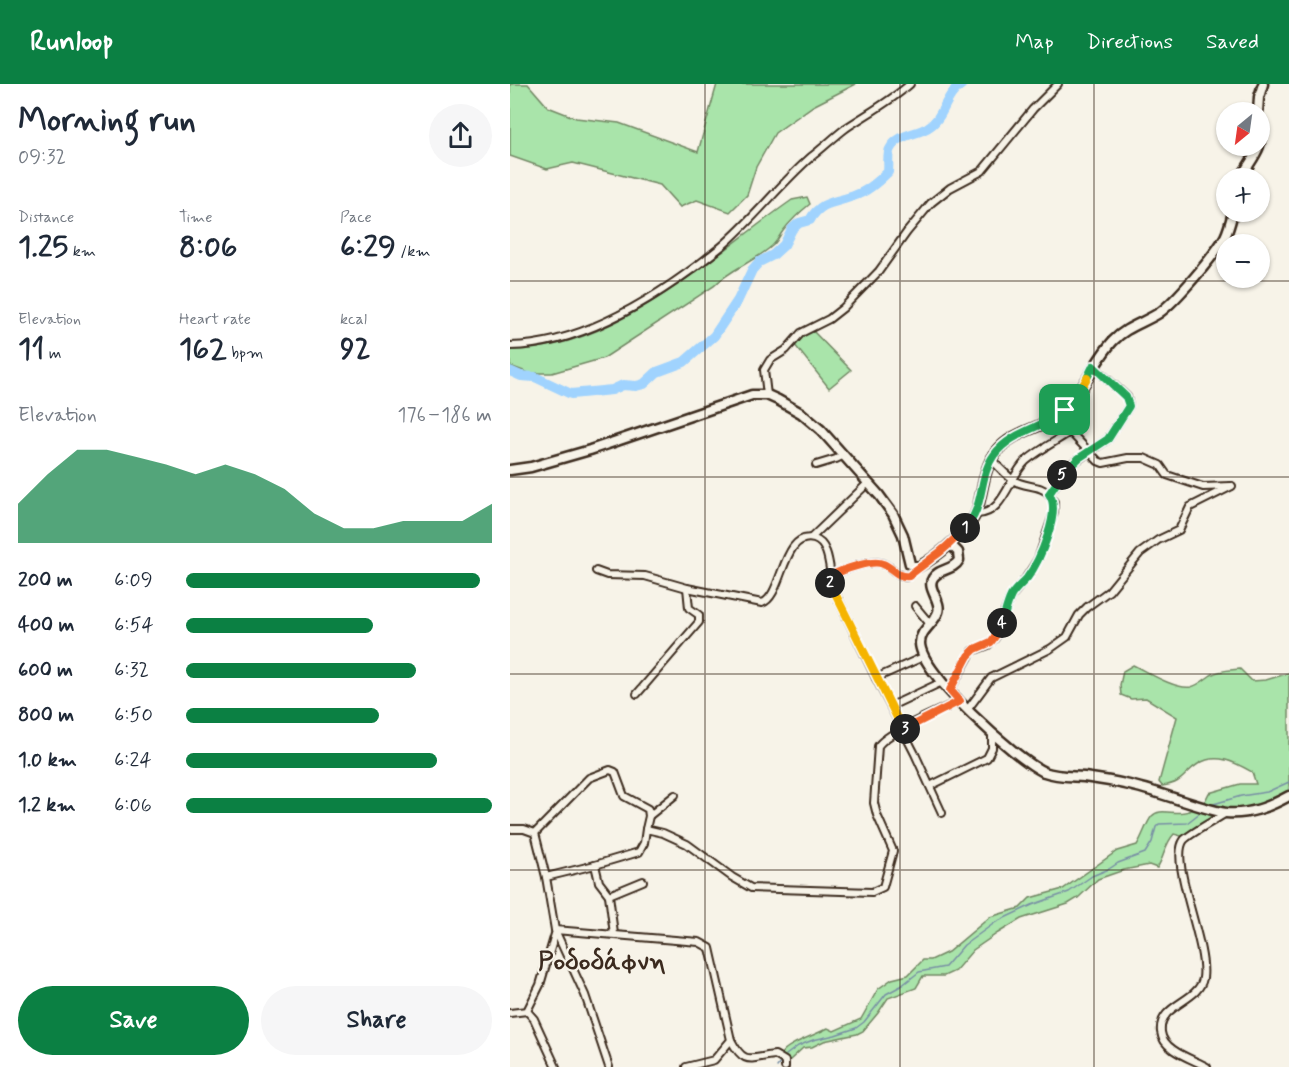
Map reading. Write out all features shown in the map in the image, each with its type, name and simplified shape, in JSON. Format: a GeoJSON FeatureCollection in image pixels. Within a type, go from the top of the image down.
{"type":"FeatureCollection","features":[{"type":"Feature","properties":{"kind":"main road"},"geometry":{"type":"LineString","coordinates":[[1258,102],[1263,84]]}},
{"type":"Feature","properties":{"kind":"main road"},"geometry":{"type":"LineString","coordinates":[[510,470],[542,465],[752,395],[767,394],[811,420],[844,455],[893,514],[903,535],[910,564],[918,567],[932,559],[968,526],[976,514],[991,459],[1006,441],[1056,417],[1076,397],[1093,366],[1110,344],[1124,331],[1157,314],[1174,300],[1224,239],[1230,222]]}},
{"type":"Feature","properties":{"kind":"main road"},"geometry":{"type":"LineString","coordinates":[[950,544],[958,552],[959,560],[953,567],[933,578],[932,586],[939,606],[937,615],[920,638],[923,657],[960,701],[992,733],[1022,758],[1056,776],[1089,778],[1135,786],[1226,813],[1243,813],[1263,809],[1289,796]]}},
{"type":"Feature","properties":{"kind":"street"},"geometry":{"type":"LineString","coordinates":[[510,346],[534,345],[558,340],[597,325],[662,288],[722,246],[808,160],[843,130],[910,84]]}},
{"type":"Feature","properties":{"kind":"street"},"geometry":{"type":"LineString","coordinates":[[767,394],[764,370],[770,360],[786,350],[801,333],[829,319],[843,308],[879,271],[931,203],[950,188],[982,171],[1033,109],[1058,84]]}},
{"type":"Feature","properties":{"kind":"street"},"geometry":{"type":"LineString","coordinates":[[1049,494],[1066,469],[1108,439],[1129,404],[1126,397],[1093,366]]}},
{"type":"Feature","properties":{"kind":"street"},"geometry":{"type":"LineString","coordinates":[[968,709],[991,678],[1050,649],[1067,637],[1079,615],[1109,591],[1140,553],[1158,540],[1179,530],[1190,507],[1232,486],[1203,487],[1167,475],[1160,465],[1151,460],[1136,457],[1103,463],[1098,461],[1056,417]]}},
{"type":"Feature","properties":{"kind":"street"},"geometry":{"type":"LineString","coordinates":[[976,514],[984,514],[991,510],[1002,498],[1020,467],[1070,432]]}},
{"type":"Feature","properties":{"kind":"street"},"geometry":{"type":"LineString","coordinates":[[816,465],[844,455]]}},
{"type":"Feature","properties":{"kind":"street"},"geometry":{"type":"LineString","coordinates":[[950,690],[972,651],[988,645],[995,638],[1010,598],[1038,559],[1054,512],[1054,502],[1049,494],[1041,488],[1013,480],[991,459]]}},
{"type":"Feature","properties":{"kind":"street"},"geometry":{"type":"LineString","coordinates":[[596,571],[607,575],[645,576],[756,603],[767,602],[775,590],[778,576],[788,555],[796,545],[802,540],[811,538],[868,483]]}},
{"type":"Feature","properties":{"kind":"street"},"geometry":{"type":"LineString","coordinates":[[811,538],[824,547],[831,576],[830,584],[942,813]]}},
{"type":"Feature","properties":{"kind":"street"},"geometry":{"type":"LineString","coordinates":[[831,576],[876,562],[906,577],[918,567]]}},
{"type":"Feature","properties":{"kind":"street"},"geometry":{"type":"LineString","coordinates":[[637,694],[699,622],[699,615],[689,608],[687,588]]}},
{"type":"Feature","properties":{"kind":"street"},"geometry":{"type":"LineString","coordinates":[[915,606],[930,624]]}},
{"type":"Feature","properties":{"kind":"street"},"geometry":{"type":"LineString","coordinates":[[876,678],[923,657]]}},
{"type":"Feature","properties":{"kind":"street"},"geometry":{"type":"LineString","coordinates":[[891,706],[942,682]]}},
{"type":"Feature","properties":{"kind":"street"},"geometry":{"type":"LineString","coordinates":[[646,829],[669,835],[687,844],[750,888],[875,892],[883,887],[893,851],[875,810],[877,750],[883,740],[960,701]]}},
{"type":"Feature","properties":{"kind":"street"},"geometry":{"type":"LineString","coordinates":[[930,786],[987,758],[992,748],[992,733]]}},
{"type":"Feature","properties":{"kind":"street"},"geometry":{"type":"LineString","coordinates":[[535,833],[589,778],[610,770],[615,772],[624,796],[645,807],[649,816],[644,843],[639,852],[595,866],[546,877]]}},
{"type":"Feature","properties":{"kind":"street"},"geometry":{"type":"LineString","coordinates":[[649,816],[675,795]]}},
{"type":"Feature","properties":{"kind":"street"},"geometry":{"type":"LineString","coordinates":[[1207,1067],[1173,1049],[1163,1039],[1161,1033],[1165,1017],[1176,1006],[1195,994],[1201,985],[1203,976],[1201,945],[1192,906],[1182,877],[1180,850],[1186,838],[1226,813]]}},
{"type":"Feature","properties":{"kind":"street"},"geometry":{"type":"LineString","coordinates":[[510,829],[524,829],[535,833]]}},
{"type":"Feature","properties":{"kind":"street"},"geometry":{"type":"LineString","coordinates":[[535,833],[546,877],[555,932],[585,995],[608,1067]]}},
{"type":"Feature","properties":{"kind":"street"},"geometry":{"type":"LineString","coordinates":[[595,866],[599,882],[609,895],[614,934]]}},
{"type":"Feature","properties":{"kind":"street"},"geometry":{"type":"LineString","coordinates":[[609,895],[643,881]]}},
{"type":"Feature","properties":{"kind":"street"},"geometry":{"type":"LineString","coordinates":[[555,932],[614,934],[699,942],[710,948],[731,1040],[737,1053],[741,1057],[752,1060],[775,1055],[784,1061],[785,1067]]}},
{"type":"Feature","properties":{"kind":"street"},"geometry":{"type":"LineString","coordinates":[[526,1011],[540,985],[555,932]]}},
{"type":"Feature","properties":{"kind":"street"},"geometry":{"type":"LineString","coordinates":[[510,1013],[526,1011]]}},
{"type":"Feature","properties":{"kind":"street"},"geometry":{"type":"LineString","coordinates":[[526,1011],[534,1019],[556,1067]]}},
{"type":"Feature","properties":{"kind":"street"},"geometry":{"type":"LineString","coordinates":[[686,1067],[713,1064],[731,1040]]}},
{"type":"Feature","properties":{"kind":"green space"},"geometry":{"type":"Polygon","coordinates":[[[510,84],[528,84],[548,107],[576,118],[619,123],[698,152],[717,84],[856,84],[813,106],[775,133],[756,167],[747,195],[730,212],[697,200],[680,207],[660,185],[573,163],[547,169],[510,156],[510,84]]]}},
{"type":"Feature","properties":{"kind":"green space"},"geometry":{"type":"Polygon","coordinates":[[[807,197],[810,204],[792,220],[775,243],[765,252],[604,358],[552,373],[529,373],[510,366],[510,350],[549,346],[587,335],[624,318],[695,273],[792,200],[807,197]]]}},
{"type":"Feature","properties":{"kind":"green space"},"geometry":{"type":"Polygon","coordinates":[[[812,330],[851,370],[829,388],[794,344],[812,330]]]}},
{"type":"Feature","properties":{"kind":"green space"},"geometry":{"type":"Polygon","coordinates":[[[1133,665],[1162,680],[1185,687],[1194,686],[1214,673],[1225,670],[1240,669],[1252,681],[1266,680],[1289,673],[1289,792],[1247,808],[1223,810],[1213,807],[1205,801],[1209,793],[1240,784],[1256,784],[1252,772],[1233,762],[1219,759],[1198,764],[1180,780],[1162,786],[1159,782],[1177,717],[1146,698],[1131,699],[1121,695],[1120,685],[1123,671],[1133,665]]]}},
{"type":"Feature","properties":{"kind":"green space"},"geometry":{"type":"Polygon","coordinates":[[[1193,809],[1206,812],[1211,817],[1211,821],[1185,837],[1174,834],[1157,868],[1149,865],[1098,879],[1068,904],[1021,919],[998,933],[973,950],[955,971],[944,976],[923,976],[916,988],[888,998],[863,1031],[803,1048],[790,1060],[781,1054],[795,1043],[828,1028],[834,1031],[861,1019],[878,989],[892,979],[908,975],[923,960],[931,960],[948,952],[990,917],[1020,908],[1030,898],[1063,889],[1117,851],[1137,845],[1150,819],[1156,813],[1182,812],[1193,809]]]}},
{"type":"Feature","properties":{"kind":"waterway"},"geometry":{"type":"LineString","coordinates":[[510,371],[521,376],[535,377],[571,394],[612,390],[623,385],[644,384],[657,372],[684,362],[714,336],[738,300],[752,270],[759,262],[773,255],[784,245],[792,229],[799,223],[810,220],[824,205],[849,198],[877,183],[888,172],[889,154],[893,144],[933,124],[951,95],[962,84]]}},
{"type":"Feature","properties":{"kind":"waterway"},"geometry":{"type":"LineString","coordinates":[[1210,805],[1241,796],[1267,792],[1289,782]]}},
{"type":"Feature","properties":{"kind":"waterway"},"geometry":{"type":"LineString","coordinates":[[786,1055],[798,1046],[813,1040],[856,1028],[864,1022],[886,994],[919,972],[945,967],[964,945],[996,922],[1032,905],[1069,892],[1092,876],[1145,853],[1159,824],[1187,823],[1201,812]]}},
{"type":"Feature","properties":{"kind":"waterway"},"geometry":{"type":"LineString","coordinates":[[777,1067],[780,1063]]}},
{"type":"Feature","properties":{"kind":"district","name":"Ροδοδάφνη"},"geometry":{"type":"Point","coordinates":[602,960]}},
{"type":"Feature","properties":{"kind":"route"},"geometry":{"type":"LineString","coordinates":[[1093,366],[1129,400],[1129,406],[1108,439],[1070,465],[1049,494],[1054,502],[1054,512],[1038,559],[1010,598],[995,638],[988,645],[972,651],[968,656],[950,690],[960,701],[903,730],[830,584],[831,576],[838,572],[880,562],[899,575],[909,576],[950,544],[972,521],[976,514],[988,466],[999,448],[1006,441],[1047,422],[1065,410],[1076,397],[1093,366]]}}]}
